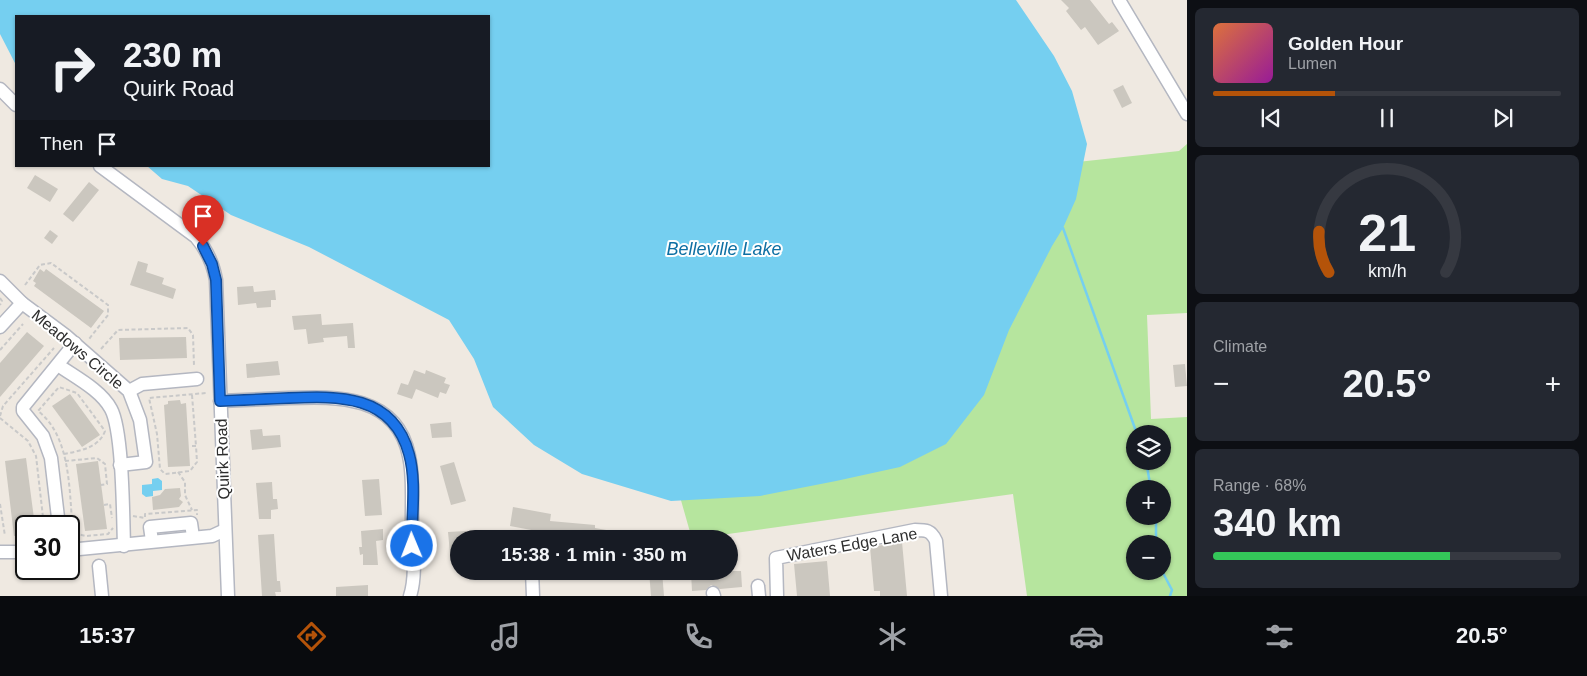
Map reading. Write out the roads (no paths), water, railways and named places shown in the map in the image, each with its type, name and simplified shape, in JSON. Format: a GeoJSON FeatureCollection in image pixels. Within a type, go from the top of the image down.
{"type":"FeatureCollection","features":[{"type":"Feature","properties":{"kind":"street"},"geometry":{"type":"LineString","coordinates":[[1119,0],[1187,114]]}},
{"type":"Feature","properties":{"kind":"street"},"geometry":{"type":"LineString","coordinates":[[0,89],[15,104]]}},
{"type":"Feature","properties":{"kind":"street","name":"Quirk Road"},"geometry":{"type":"LineString","coordinates":[[101,167],[184,227],[199,242],[209,257],[216,280],[228,596]]}},
{"type":"Feature","properties":{"kind":"street"},"geometry":{"type":"LineString","coordinates":[[0,281],[22,303]]}},
{"type":"Feature","properties":{"kind":"street","name":"Meadows Circle"},"geometry":{"type":"LineString","coordinates":[[0,327],[22,303],[42,315],[129,391],[140,420],[146,462],[120,465]]}},
{"type":"Feature","properties":{"kind":"street"},"geometry":{"type":"LineString","coordinates":[[58,515],[51,458],[43,436],[23,411],[27,402],[75,343]]}},
{"type":"Feature","properties":{"kind":"street"},"geometry":{"type":"LineString","coordinates":[[58,365],[95,392],[111,410],[115,422],[120,465],[124,546]]}},
{"type":"Feature","properties":{"kind":"street"},"geometry":{"type":"LineString","coordinates":[[129,391],[142,384],[197,379]]}},
{"type":"Feature","properties":{"kind":"street"},"geometry":{"type":"LineString","coordinates":[[220,401],[338,397],[352,399],[374,408],[396,428],[409,454],[412,481],[411,530],[413,576],[410,596]]}},
{"type":"Feature","properties":{"kind":"street"},"geometry":{"type":"LineString","coordinates":[[80,549],[212,536],[225,530]]}},
{"type":"Feature","properties":{"kind":"street","name":"Waters Edge Lane"},"geometry":{"type":"LineString","coordinates":[[777,596],[776,558],[915,530],[926,530],[932,534],[936,541],[941,596]]}},
{"type":"Feature","properties":{"kind":"street"},"geometry":{"type":"LineString","coordinates":[[0,552],[15,552]]}},
{"type":"Feature","properties":{"kind":"street"},"geometry":{"type":"LineString","coordinates":[[99,566],[102,596]]}},
{"type":"Feature","properties":{"kind":"street"},"geometry":{"type":"LineString","coordinates":[[532,580],[533,596]]}},
{"type":"Feature","properties":{"kind":"water","name":"Belleville Lake"},"geometry":{"type":"Polygon","coordinates":[[[0,0],[1016,0],[1054,56],[1072,91],[1087,144],[1076,199],[1063,228],[1009,330],[984,395],[946,444],[900,467],[836,481],[760,496],[671,501],[582,474],[534,445],[493,407],[474,359],[449,320],[309,247],[231,215],[188,186],[162,179],[148,167],[490,167],[490,15],[15,15],[15,63],[0,34],[0,0]]]}},
{"type":"Feature","properties":{"kind":"water"},"geometry":{"type":"Polygon","coordinates":[[[158,478],[162,481],[162,490],[153,491],[153,496],[146,497],[142,494],[142,485],[152,484],[152,479],[158,478]]]}},
{"type":"Feature","properties":{"kind":"waterway"},"geometry":{"type":"LineString","coordinates":[[1061,227],[1063,228],[1134,425]]}},
{"type":"Feature","properties":{"kind":"waterway"},"geometry":{"type":"LineString","coordinates":[[1148,470],[1149,480]]}},
{"type":"Feature","properties":{"kind":"waterway"},"geometry":{"type":"LineString","coordinates":[[1156,525],[1156,535]]}},
{"type":"Feature","properties":{"kind":"waterway"},"geometry":{"type":"LineString","coordinates":[[1167,580],[1172,590],[1170,596]]}}]}
